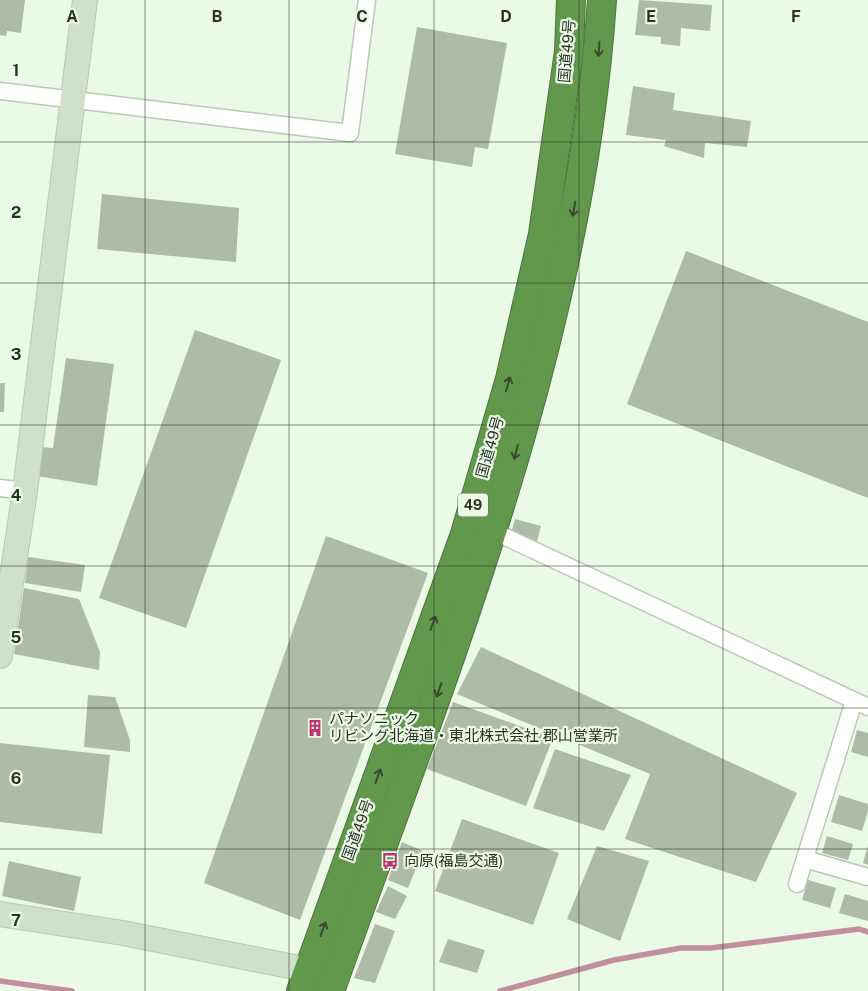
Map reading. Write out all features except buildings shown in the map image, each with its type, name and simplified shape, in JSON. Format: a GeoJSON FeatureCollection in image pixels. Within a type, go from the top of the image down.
{"type":"FeatureCollection","features":[{"type":"Feature","properties":{"kind":"highway","name":"国道49号"},"geometry":{"type":"LineString","coordinates":[[305,980],[465,534],[510,379],[543,234],[569,51],[571,0]]}},
{"type":"Feature","properties":{"kind":"highway","name":"国道49号"},"geometry":{"type":"LineString","coordinates":[[330,991],[441,686],[512,471],[550,326],[570,234],[598,58],[602,0]]}},
{"type":"Feature","properties":{"kind":"street"},"geometry":{"type":"LineString","coordinates":[[0,656],[25,491],[71,100],[85,0]]}},
{"type":"Feature","properties":{"kind":"street"},"geometry":{"type":"LineString","coordinates":[[0,91],[350,133],[367,0]]}},
{"type":"Feature","properties":{"kind":"street"},"geometry":{"type":"LineString","coordinates":[[0,488],[25,491]]}},
{"type":"Feature","properties":{"kind":"street"},"geometry":{"type":"LineString","coordinates":[[493,531],[861,704],[797,884]]}},
{"type":"Feature","properties":{"kind":"street"},"geometry":{"type":"LineString","coordinates":[[805,859],[868,877]]}},
{"type":"Feature","properties":{"kind":"street"},"geometry":{"type":"LineString","coordinates":[[0,914],[123,932],[305,980]]}},
{"type":"Feature","properties":{"kind":"waterway"},"geometry":{"type":"LineString","coordinates":[[500,991],[614,960],[681,948],[711,948],[859,929],[868,932]]}},
{"type":"Feature","properties":{"kind":"waterway"},"geometry":{"type":"LineString","coordinates":[[0,981],[72,991]]}},
{"type":"Feature","properties":{"kind":"place","name":"パナソニック リビング北海道・東北株式会社 郡山営業所"},"geometry":{"type":"Point","coordinates":[315,728]}},
{"type":"Feature","properties":{"kind":"place","name":"向原(福島交通)"},"geometry":{"type":"Point","coordinates":[390,861]}}]}
